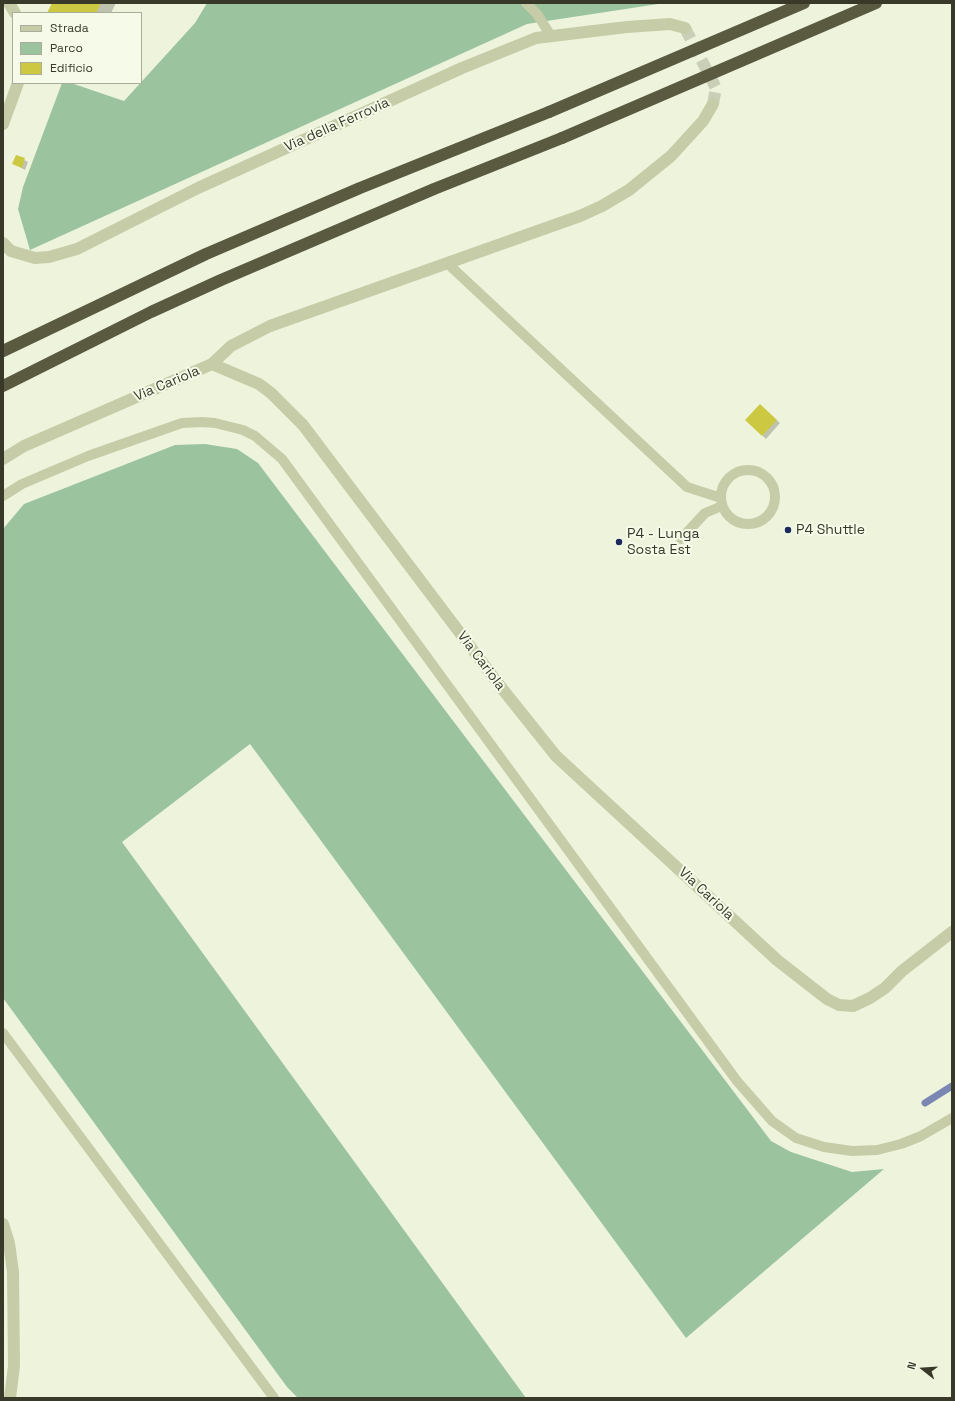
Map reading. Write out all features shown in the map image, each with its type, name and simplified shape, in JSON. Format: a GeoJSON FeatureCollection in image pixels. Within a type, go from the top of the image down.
{"type":"FeatureCollection","features":[{"type":"Feature","properties":{"kind":"highway"},"geometry":{"type":"LineString","coordinates":[[3,351],[206,254],[367,185],[549,112],[804,3]]}},
{"type":"Feature","properties":{"kind":"highway"},"geometry":{"type":"LineString","coordinates":[[3,386],[145,315],[214,283],[434,189],[562,138],[876,3]]}},
{"type":"Feature","properties":{"kind":"street"},"geometry":{"type":"LineString","coordinates":[[9,3],[14,12]]}},
{"type":"Feature","properties":{"kind":"street","name":"Via della Ferrovia"},"geometry":{"type":"LineString","coordinates":[[3,243],[11,251],[35,258],[49,257],[77,249],[198,188],[462,68],[536,38],[670,24],[685,28]]}},
{"type":"Feature","properties":{"kind":"street"},"geometry":{"type":"LineString","coordinates":[[3,124],[18,84]]}},
{"type":"Feature","properties":{"kind":"street"},"geometry":{"type":"LineString","coordinates":[[212,364],[231,346],[270,326],[580,216],[629,190],[671,156],[703,121],[713,104]]}},
{"type":"Feature","properties":{"kind":"street","name":"Via Cariola"},"geometry":{"type":"LineString","coordinates":[[3,458],[24,446],[212,364],[259,384],[272,393],[303,425],[500,686],[556,756],[777,960],[827,999],[839,1005],[853,1006],[870,998],[885,988],[908,967],[952,932]]}},
{"type":"Feature","properties":{"kind":"street"},"geometry":{"type":"LineString","coordinates":[[3,1224],[9,1243],[13,1272],[15,1353],[10,1398]]}},
{"type":"Feature","properties":{"kind":"lane"},"geometry":{"type":"LineString","coordinates":[[526,3],[537,14],[551,36]]}},
{"type":"Feature","properties":{"kind":"lane"},"geometry":{"type":"LineString","coordinates":[[447,263],[687,487],[722,502],[726,514],[733,520],[742,524],[755,523],[767,516],[773,509],[774,491],[771,482],[758,471],[740,471],[732,475],[722,489],[722,502]]}},
{"type":"Feature","properties":{"kind":"lane"},"geometry":{"type":"LineString","coordinates":[[3,496],[22,484],[88,456],[182,423],[215,423],[243,430],[255,436],[282,459],[733,1074],[772,1121],[796,1138],[824,1148],[852,1151],[877,1150],[901,1144],[921,1136],[952,1118]]}},
{"type":"Feature","properties":{"kind":"lane"},"geometry":{"type":"LineString","coordinates":[[681,539],[705,513],[722,502]]}},
{"type":"Feature","properties":{"kind":"lane"},"geometry":{"type":"LineString","coordinates":[[3,1032],[274,1398]]}},
{"type":"Feature","properties":{"kind":"green space"},"geometry":{"type":"Polygon","coordinates":[[[207,3],[665,3],[527,24],[30,250],[18,209],[23,187],[62,84],[74,84],[124,101],[139,84],[142,84],[142,81],[195,23],[207,3]]]}},
{"type":"Feature","properties":{"kind":"green space"},"geometry":{"type":"Polygon","coordinates":[[[205,444],[237,449],[258,463],[771,1141],[791,1152],[852,1172],[884,1169],[686,1338],[250,744],[122,842],[526,1398],[298,1398],[287,1387],[3,998],[3,529],[24,504],[175,445],[205,444]]]}},
{"type":"Feature","properties":{"kind":"building"},"geometry":{"type":"Polygon","coordinates":[[[52,3],[101,3],[96,12],[48,12],[52,3]]]}},
{"type":"Feature","properties":{"kind":"building"},"geometry":{"type":"Polygon","coordinates":[[[16,155],[25,158],[22,168],[12,164],[16,155]]]}},
{"type":"Feature","properties":{"kind":"building"},"geometry":{"type":"Polygon","coordinates":[[[760,404],[777,420],[762,436],[745,420],[760,404]]]}},
{"type":"Feature","properties":{"kind":"waterway"},"geometry":{"type":"LineString","coordinates":[[925,1103],[952,1086]]}},
{"type":"Feature","properties":{"kind":"tunnel"},"geometry":{"type":"LineString","coordinates":[[685,28],[716,88],[713,104]]}},
{"type":"Feature","properties":{"kind":"place","name":"P4 Shuttle"},"geometry":{"type":"Point","coordinates":[788,530]}},
{"type":"Feature","properties":{"kind":"place","name":"P4 - Lunga Sosta Est"},"geometry":{"type":"Point","coordinates":[619,542]}}]}
